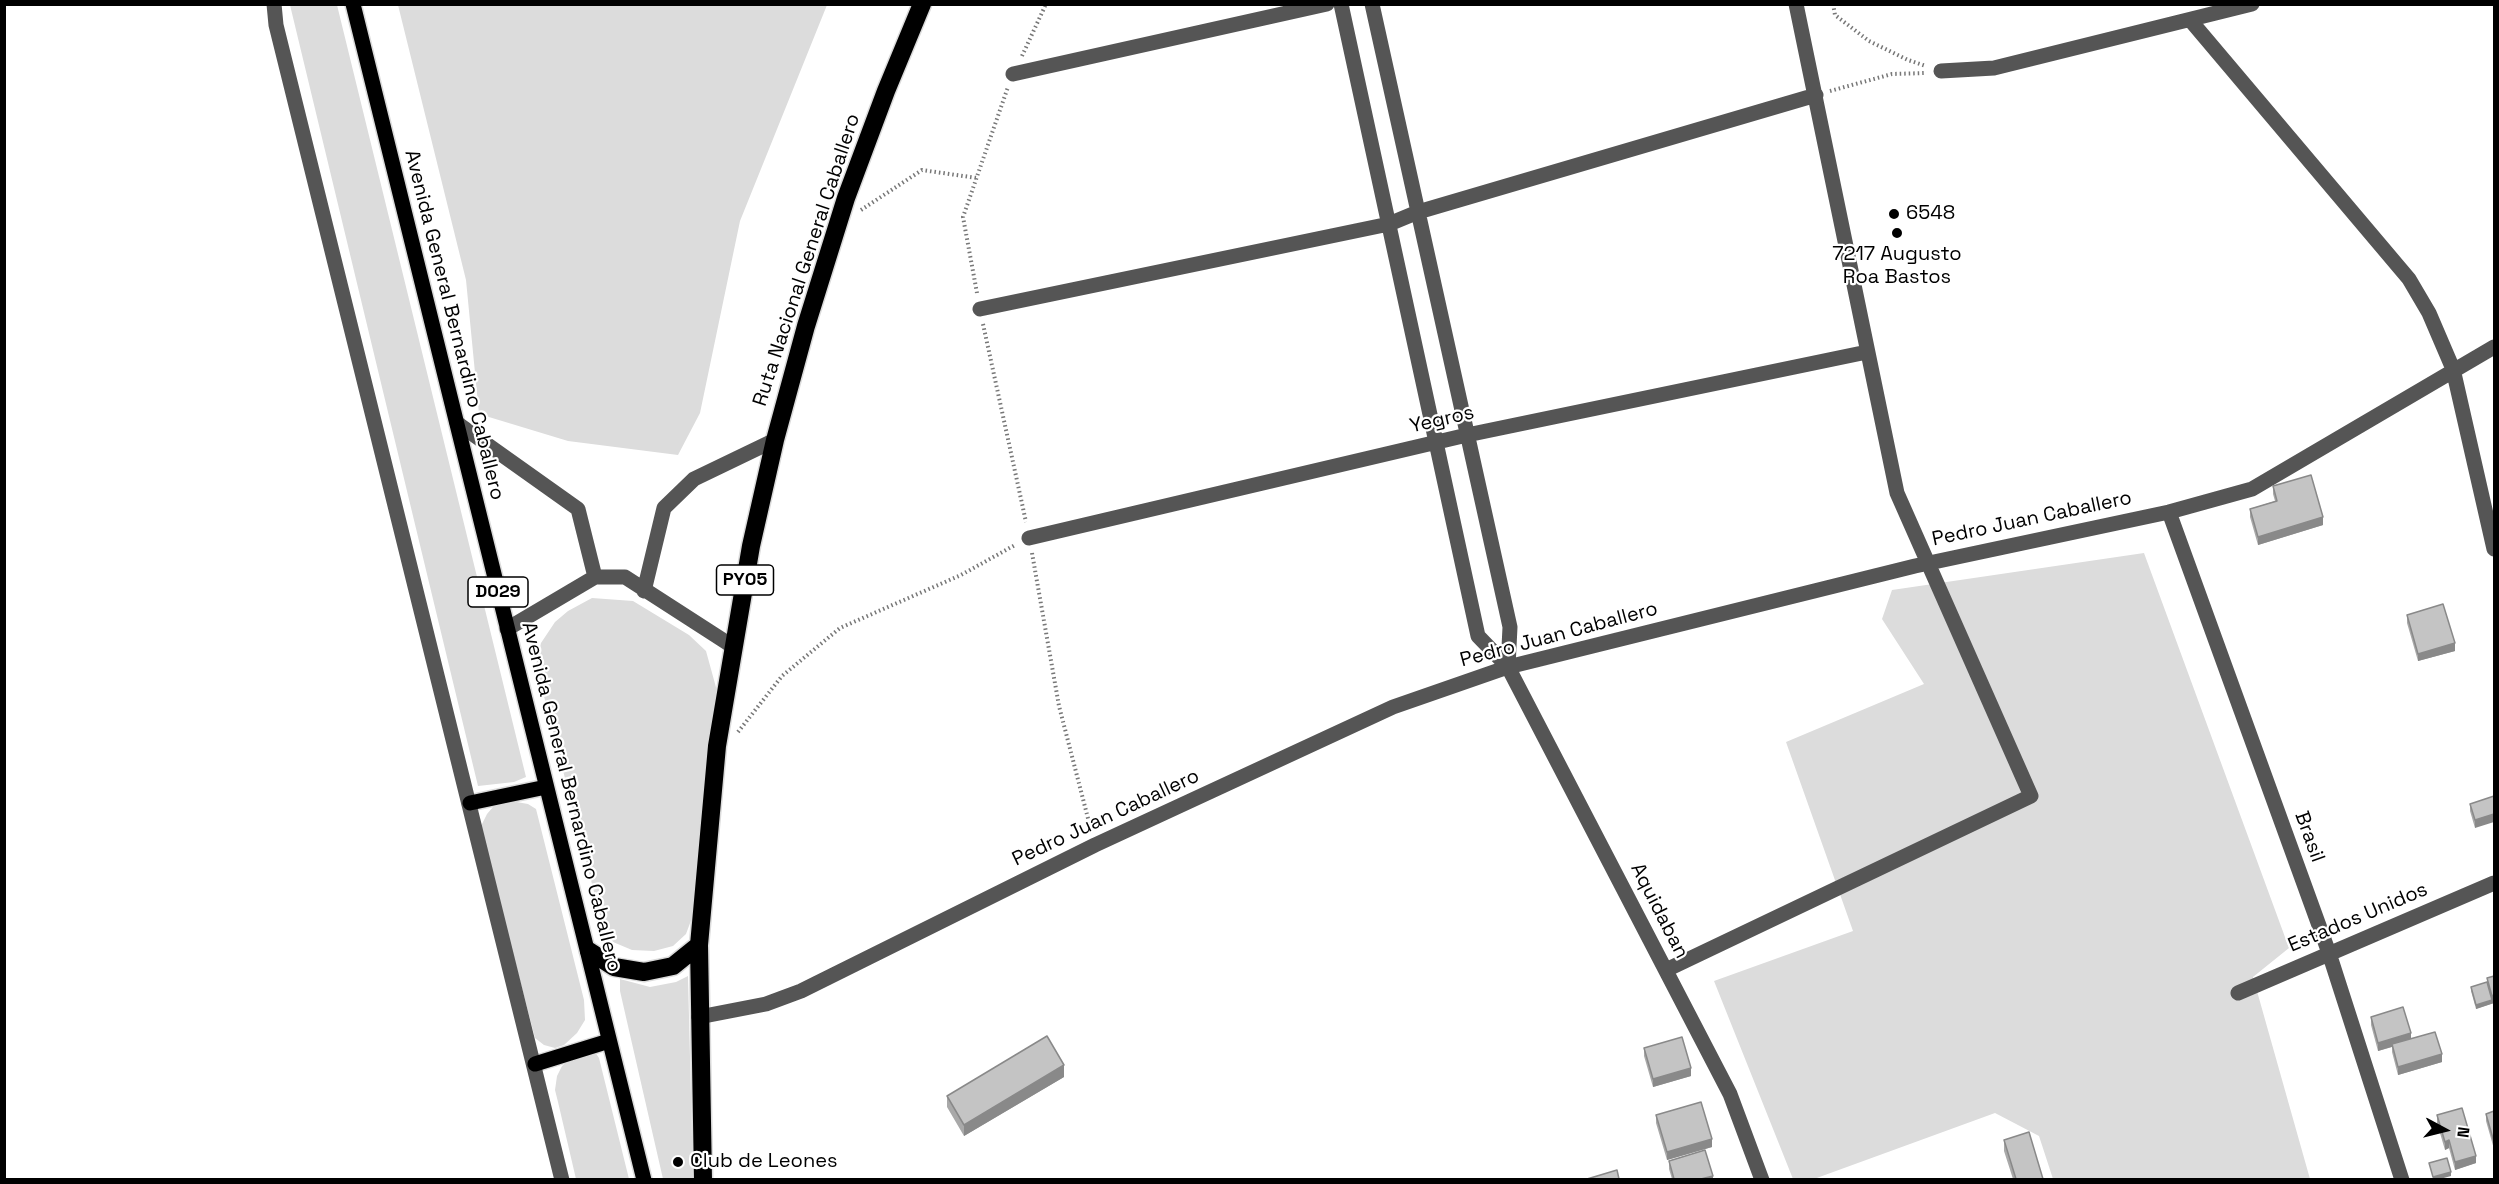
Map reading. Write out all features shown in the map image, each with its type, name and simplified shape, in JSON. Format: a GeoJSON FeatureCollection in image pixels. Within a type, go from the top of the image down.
{"type":"FeatureCollection","features":[{"type":"Feature","properties":{"kind":"highway","name":"Ruta Nacional General Caballero"},"geometry":{"type":"LineString","coordinates":[[703,1179],[699,945],[717,746],[732,646],[751,546],[775,440],[806,326],[837,227],[886,91],[922,4]]}},
{"type":"Feature","properties":{"kind":"highway"},"geometry":{"type":"LineString","coordinates":[[589,951],[614,967],[644,972],[673,966],[699,945]]}},
{"type":"Feature","properties":{"kind":"main road","name":"Avenida General Bernardino Caballero"},"geometry":{"type":"LineString","coordinates":[[353,4],[644,1179]]}},
{"type":"Feature","properties":{"kind":"main road"},"geometry":{"type":"LineString","coordinates":[[470,803],[546,787]]}},
{"type":"Feature","properties":{"kind":"main road"},"geometry":{"type":"LineString","coordinates":[[535,1064],[609,1041]]}},
{"type":"Feature","properties":{"kind":"street"},"geometry":{"type":"LineString","coordinates":[[274,4],[276,25],[562,1179]]}},
{"type":"Feature","properties":{"kind":"street"},"geometry":{"type":"LineString","coordinates":[[1013,74],[1326,4]]}},
{"type":"Feature","properties":{"kind":"street"},"geometry":{"type":"LineString","coordinates":[[1341,4],[1478,636],[1508,667]]}},
{"type":"Feature","properties":{"kind":"street"},"geometry":{"type":"LineString","coordinates":[[1372,4],[1510,627],[1508,667]]}},
{"type":"Feature","properties":{"kind":"street"},"geometry":{"type":"LineString","coordinates":[[1666,970],[2031,796],[1897,493],[1796,4]]}},
{"type":"Feature","properties":{"kind":"street"},"geometry":{"type":"LineString","coordinates":[[1941,71],[1994,68],[2191,21],[2252,4]]}},
{"type":"Feature","properties":{"kind":"street"},"geometry":{"type":"LineString","coordinates":[[2191,21],[2409,279],[2429,313],[2453,369],[2494,549]]}},
{"type":"Feature","properties":{"kind":"street"},"geometry":{"type":"LineString","coordinates":[[980,309],[1389,224],[1418,212],[1816,95]]}},
{"type":"Feature","properties":{"kind":"street","name":"Pedro Juan Caballero"},"geometry":{"type":"LineString","coordinates":[[699,1017],[766,1004],[801,991],[1095,845],[1393,707],[1508,667],[1928,563],[2169,512],[2252,489],[2494,347]]}},
{"type":"Feature","properties":{"kind":"street","name":"Yegros"},"geometry":{"type":"LineString","coordinates":[[1029,538],[1467,435],[1867,351]]}},
{"type":"Feature","properties":{"kind":"street"},"geometry":{"type":"LineString","coordinates":[[457,423],[578,510],[594,577]]}},
{"type":"Feature","properties":{"kind":"street"},"geometry":{"type":"LineString","coordinates":[[644,591],[664,508],[694,478],[775,440]]}},
{"type":"Feature","properties":{"kind":"street","name":"Brasil"},"geometry":{"type":"LineString","coordinates":[[2169,512],[2329,953],[2402,1179]]}},
{"type":"Feature","properties":{"kind":"street"},"geometry":{"type":"LineString","coordinates":[[507,629],[594,577],[625,577],[732,646]]}},
{"type":"Feature","properties":{"kind":"street","name":"Aquidaban"},"geometry":{"type":"LineString","coordinates":[[1508,667],[1730,1094],[1762,1179]]}},
{"type":"Feature","properties":{"kind":"street","name":"Estados Unidos"},"geometry":{"type":"LineString","coordinates":[[2238,993],[2494,883]]}},
{"type":"Feature","properties":{"kind":"path"},"geometry":{"type":"LineString","coordinates":[[1046,4],[1013,74],[963,217],[980,309],[1029,538],[1059,706],[1095,845]]}},
{"type":"Feature","properties":{"kind":"path"},"geometry":{"type":"LineString","coordinates":[[1833,4],[1835,15],[1869,41],[1908,60],[1941,71]]}},
{"type":"Feature","properties":{"kind":"path"},"geometry":{"type":"LineString","coordinates":[[1816,95],[1892,74],[1941,71]]}},
{"type":"Feature","properties":{"kind":"path"},"geometry":{"type":"LineString","coordinates":[[837,227],[921,170],[976,178]]}},
{"type":"Feature","properties":{"kind":"path"},"geometry":{"type":"LineString","coordinates":[[738,733],[782,676],[840,627],[961,575],[1029,538]]}},
{"type":"Feature","properties":{"kind":"shaded area"},"geometry":{"type":"Polygon","coordinates":[[[290,5],[337,5],[526,777],[514,782],[478,786],[290,5]]]}},
{"type":"Feature","properties":{"kind":"shaded area"},"geometry":{"type":"Polygon","coordinates":[[[398,5],[827,5],[740,221],[700,413],[678,455],[568,441],[479,414],[466,280],[398,5]]]}},
{"type":"Feature","properties":{"kind":"shaded area"},"geometry":{"type":"Polygon","coordinates":[[[2144,553],[2289,948],[2253,977],[2310,1179],[2053,1179],[2039,1136],[1995,1113],[1814,1179],[1793,1179],[1714,981],[1853,931],[1786,742],[1924,684],[1882,619],[1892,590],[2144,553]]]}},
{"type":"Feature","properties":{"kind":"shaded area"},"geometry":{"type":"Polygon","coordinates":[[[592,598],[633,601],[689,635],[706,651],[717,691],[693,915],[686,934],[673,946],[654,951],[632,950],[613,942],[604,931],[536,665],[541,643],[555,622],[568,611],[592,598]]]}},
{"type":"Feature","properties":{"kind":"shaded area"},"geometry":{"type":"Polygon","coordinates":[[[511,801],[528,804],[536,809],[584,1000],[585,1020],[577,1033],[564,1045],[555,1048],[544,1045],[535,1038],[482,835],[481,826],[487,814],[493,807],[511,801]]]}},
{"type":"Feature","properties":{"kind":"shaded area"},"geometry":{"type":"Polygon","coordinates":[[[688,976],[693,1179],[663,1179],[620,991],[620,979],[650,987],[676,982],[688,976]]]}},
{"type":"Feature","properties":{"kind":"shaded area"},"geometry":{"type":"Polygon","coordinates":[[[595,1052],[599,1058],[629,1179],[576,1179],[555,1090],[557,1076],[562,1066],[574,1056],[595,1052]]]}},
{"type":"Feature","properties":{"kind":"building"},"geometry":{"type":"Polygon","coordinates":[[[2311,475],[2323,517],[2258,537],[2250,509],[2277,501],[2273,486],[2311,475]]]}},
{"type":"Feature","properties":{"kind":"building"},"geometry":{"type":"Polygon","coordinates":[[[2443,604],[2455,643],[2418,654],[2407,615],[2443,604]]]}},
{"type":"Feature","properties":{"kind":"building"},"geometry":{"type":"Polygon","coordinates":[[[2494,796],[2494,814],[2475,820],[2470,804],[2494,796]]]}},
{"type":"Feature","properties":{"kind":"building"},"geometry":{"type":"Polygon","coordinates":[[[2494,976],[2494,995],[2492,996],[2487,978],[2494,976]]]}},
{"type":"Feature","properties":{"kind":"building"},"geometry":{"type":"Polygon","coordinates":[[[2487,982],[2492,1000],[2476,1005],[2471,987],[2487,982]]]}},
{"type":"Feature","properties":{"kind":"building"},"geometry":{"type":"Polygon","coordinates":[[[2403,1007],[2411,1033],[2378,1043],[2371,1017],[2403,1007]]]}},
{"type":"Feature","properties":{"kind":"building"},"geometry":{"type":"Polygon","coordinates":[[[2435,1032],[2442,1054],[2398,1067],[2392,1044],[2435,1032]]]}},
{"type":"Feature","properties":{"kind":"building"},"geometry":{"type":"Polygon","coordinates":[[[1047,1036],[1064,1065],[964,1125],[947,1096],[1047,1036]]]}},
{"type":"Feature","properties":{"kind":"building"},"geometry":{"type":"Polygon","coordinates":[[[1682,1037],[1691,1068],[1653,1079],[1644,1048],[1682,1037]]]}},
{"type":"Feature","properties":{"kind":"building"},"geometry":{"type":"Polygon","coordinates":[[[1701,1102],[1712,1139],[1667,1152],[1656,1115],[1701,1102]]]}},
{"type":"Feature","properties":{"kind":"building"},"geometry":{"type":"Polygon","coordinates":[[[2462,1108],[2476,1156],[2455,1162],[2449,1140],[2445,1142],[2437,1115],[2462,1108]]]}},
{"type":"Feature","properties":{"kind":"building"},"geometry":{"type":"Polygon","coordinates":[[[2494,1111],[2494,1142],[2486,1114],[2494,1111]]]}},
{"type":"Feature","properties":{"kind":"building"},"geometry":{"type":"Polygon","coordinates":[[[2029,1132],[2043,1179],[2016,1179],[2004,1140],[2029,1132]]]}},
{"type":"Feature","properties":{"kind":"building"},"geometry":{"type":"Polygon","coordinates":[[[1705,1150],[1713,1176],[1701,1179],[1674,1179],[1669,1161],[1705,1150]]]}},
{"type":"Feature","properties":{"kind":"building"},"geometry":{"type":"Polygon","coordinates":[[[2447,1158],[2451,1172],[2433,1177],[2429,1163],[2447,1158]]]}},
{"type":"Feature","properties":{"kind":"building"},"geometry":{"type":"Polygon","coordinates":[[[1617,1170],[1619,1179],[1587,1179],[1617,1170]]]}},
{"type":"Feature","properties":{"kind":"place","name":"6548"},"geometry":{"type":"Point","coordinates":[1894,214]}},
{"type":"Feature","properties":{"kind":"place","name":"7217 Augusto Roa Bastos"},"geometry":{"type":"Point","coordinates":[1897,233]}},
{"type":"Feature","properties":{"kind":"place","name":"Club de Leones"},"geometry":{"type":"Point","coordinates":[678,1162]}}]}
